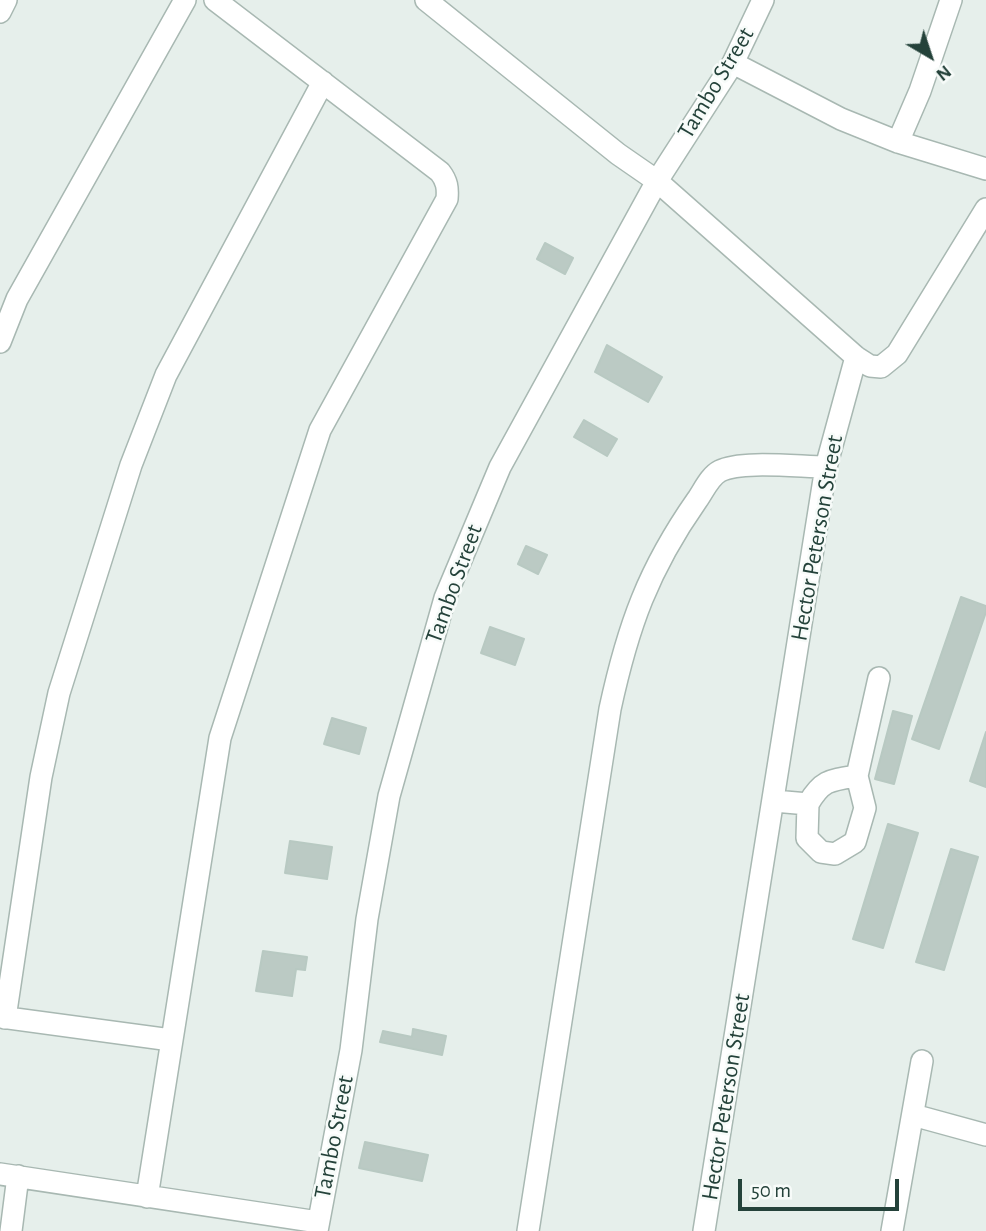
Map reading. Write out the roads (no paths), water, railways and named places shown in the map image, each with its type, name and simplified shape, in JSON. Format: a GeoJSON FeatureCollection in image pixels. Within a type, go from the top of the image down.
{"type":"FeatureCollection","features":[{"type":"Feature","properties":{"kind":"street"},"geometry":{"type":"LineString","coordinates":[[0,12],[6,0]]}},
{"type":"Feature","properties":{"kind":"street"},"geometry":{"type":"LineString","coordinates":[[0,342],[17,299],[185,0]]}},
{"type":"Feature","properties":{"kind":"street"},"geometry":{"type":"LineString","coordinates":[[146,1197],[220,737],[320,430],[447,199],[446,181],[440,172],[215,0]]}},
{"type":"Feature","properties":{"kind":"street"},"geometry":{"type":"LineString","coordinates":[[426,0],[608,146],[657,181],[856,357],[870,366],[881,367],[897,354],[986,209]]}},
{"type":"Feature","properties":{"kind":"street","name":"Tambo Street"},"geometry":{"type":"LineString","coordinates":[[318,1226],[351,1050],[367,919],[389,796],[445,598],[500,467],[657,181],[733,63],[763,0]]}},
{"type":"Feature","properties":{"kind":"street"},"geometry":{"type":"LineString","coordinates":[[898,142],[920,91],[951,0]]}},
{"type":"Feature","properties":{"kind":"street"},"geometry":{"type":"LineString","coordinates":[[733,63],[841,119],[898,142],[986,169]]}},
{"type":"Feature","properties":{"kind":"street"},"geometry":{"type":"LineString","coordinates":[[171,1040],[3,1017],[41,777],[58,693],[131,465],[166,375],[323,82]]}},
{"type":"Feature","properties":{"kind":"street","name":"Hector Peterson Street"},"geometry":{"type":"LineString","coordinates":[[704,1231],[826,467],[856,357]]}},
{"type":"Feature","properties":{"kind":"street"},"geometry":{"type":"LineString","coordinates":[[528,1231],[610,709],[623,650],[646,587],[672,536],[709,481],[719,471],[744,464],[826,467]]}},
{"type":"Feature","properties":{"kind":"street"},"geometry":{"type":"LineString","coordinates":[[857,776],[830,780],[817,788],[808,804],[807,838],[821,852],[835,854],[855,842],[865,808],[857,776],[879,678]]}},
{"type":"Feature","properties":{"kind":"street"},"geometry":{"type":"LineString","coordinates":[[774,801],[808,804]]}},
{"type":"Feature","properties":{"kind":"street"},"geometry":{"type":"LineString","coordinates":[[892,1231],[922,1061]]}},
{"type":"Feature","properties":{"kind":"street"},"geometry":{"type":"LineString","coordinates":[[913,1115],[986,1135]]}},
{"type":"Feature","properties":{"kind":"street"},"geometry":{"type":"LineString","coordinates":[[11,1231],[9,1175],[318,1226]]}}]}
